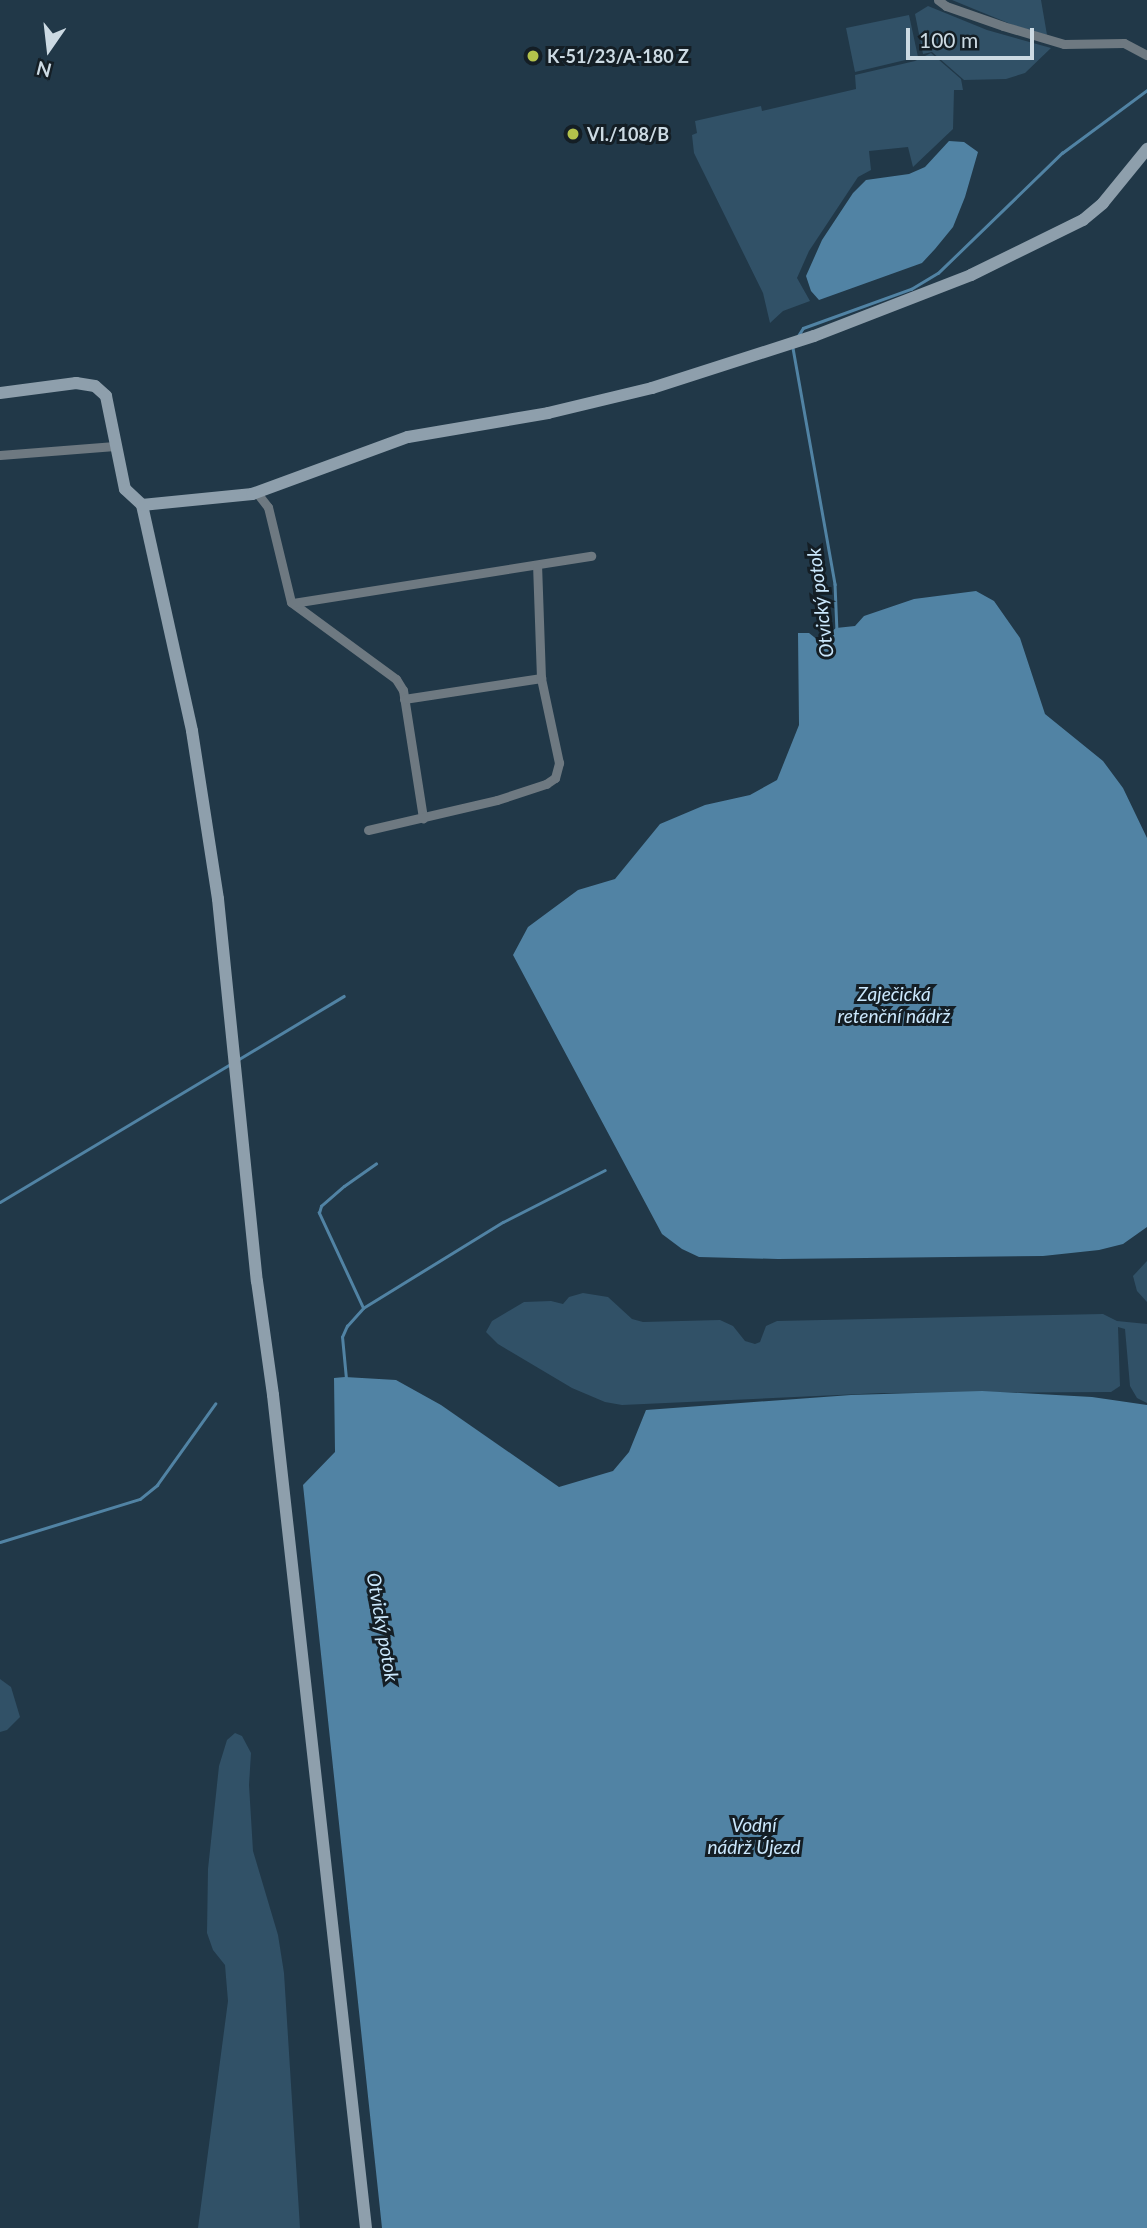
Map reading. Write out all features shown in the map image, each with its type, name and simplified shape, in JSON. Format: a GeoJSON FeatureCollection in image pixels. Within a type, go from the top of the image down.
{"type":"FeatureCollection","features":[{"type":"Feature","properties":{"kind":"street"},"geometry":{"type":"LineString","coordinates":[[939,0],[980,18],[1063,44],[1124,43],[1147,55]]}},
{"type":"Feature","properties":{"kind":"street"},"geometry":{"type":"LineString","coordinates":[[142,505],[257,493],[408,436],[574,407],[652,388],[801,340],[971,275],[1083,220],[1102,203],[1147,149]]}},
{"type":"Feature","properties":{"kind":"street"},"geometry":{"type":"LineString","coordinates":[[0,393],[76,383],[95,386],[108,402],[125,489],[142,505],[192,731],[218,899],[236,1083],[366,2228]]}},
{"type":"Feature","properties":{"kind":"street"},"geometry":{"type":"LineString","coordinates":[[0,455],[115,446]]}},
{"type":"Feature","properties":{"kind":"street"},"geometry":{"type":"LineString","coordinates":[[257,493],[268,507],[293,603],[396,679],[404,698],[423,818]]}},
{"type":"Feature","properties":{"kind":"street"},"geometry":{"type":"LineString","coordinates":[[293,603],[591,556]]}},
{"type":"Feature","properties":{"kind":"street"},"geometry":{"type":"LineString","coordinates":[[368,830],[497,800],[546,784],[555,778],[559,763],[541,678],[537,565]]}},
{"type":"Feature","properties":{"kind":"street"},"geometry":{"type":"LineString","coordinates":[[404,698],[541,678]]}},
{"type":"Feature","properties":{"kind":"shaded area"},"geometry":{"type":"Polygon","coordinates":[[[952,0],[1041,0],[1047,35],[1013,25],[952,0]]]}},
{"type":"Feature","properties":{"kind":"shaded area"},"geometry":{"type":"Polygon","coordinates":[[[928,6],[987,30],[1051,48],[1025,73],[1006,79],[964,80],[932,52],[923,54],[915,14],[928,6]]]}},
{"type":"Feature","properties":{"kind":"shaded area"},"geometry":{"type":"Polygon","coordinates":[[[909,15],[918,57],[855,72],[846,28],[909,15]]]}},
{"type":"Feature","properties":{"kind":"shaded area"},"geometry":{"type":"Polygon","coordinates":[[[931,53],[961,79],[963,90],[954,90],[953,129],[913,167],[908,147],[869,151],[871,170],[858,177],[809,251],[797,278],[810,301],[783,311],[770,323],[763,293],[694,153],[692,135],[697,133],[695,121],[761,106],[762,111],[856,89],[855,75],[915,61],[931,53]]]}},
{"type":"Feature","properties":{"kind":"shaded area"},"geometry":{"type":"Polygon","coordinates":[[[1147,1261],[1147,1302],[1137,1291],[1133,1276],[1147,1261]]]}},
{"type":"Feature","properties":{"kind":"shaded area"},"geometry":{"type":"Polygon","coordinates":[[[583,1293],[608,1297],[632,1319],[643,1322],[720,1320],[733,1326],[745,1341],[755,1344],[760,1342],[766,1326],[777,1321],[1103,1314],[1117,1321],[1147,1324],[1147,1403],[1137,1398],[1130,1386],[1125,1329],[1118,1327],[1120,1386],[1111,1392],[882,1393],[622,1405],[605,1402],[572,1388],[498,1344],[486,1332],[492,1321],[524,1302],[551,1301],[563,1304],[569,1297],[583,1293]]]}},
{"type":"Feature","properties":{"kind":"shaded area"},"geometry":{"type":"Polygon","coordinates":[[[0,1679],[11,1687],[20,1717],[7,1730],[0,1732],[0,1679]]]}},
{"type":"Feature","properties":{"kind":"shaded area"},"geometry":{"type":"Polygon","coordinates":[[[235,1733],[242,1736],[251,1753],[249,1785],[253,1851],[278,1935],[284,1973],[300,2228],[198,2228],[228,2001],[225,1965],[213,1950],[207,1933],[208,1869],[219,1766],[227,1740],[235,1733]]]}},
{"type":"Feature","properties":{"kind":"water"},"geometry":{"type":"Polygon","coordinates":[[[949,141],[964,142],[978,152],[953,227],[922,263],[819,300],[811,291],[806,276],[822,240],[853,193],[866,180],[909,174],[925,167],[949,141]]]}},
{"type":"Feature","properties":{"kind":"water","name":"Zaječická retenční nádrž"},"geometry":{"type":"Polygon","coordinates":[[[976,591],[994,601],[1020,638],[1045,714],[1103,761],[1123,788],[1147,838],[1147,1227],[1123,1244],[1099,1250],[1043,1256],[778,1259],[699,1257],[682,1249],[662,1234],[513,955],[528,927],[578,890],[615,879],[660,824],[705,805],[750,795],[777,780],[799,725],[798,633],[809,633],[819,641],[836,628],[855,626],[864,616],[914,599],[976,591]]]}},
{"type":"Feature","properties":{"kind":"water","name":"Vodní nádrž Újezd"},"geometry":{"type":"Polygon","coordinates":[[[334,1378],[396,1380],[441,1405],[559,1487],[613,1471],[629,1452],[646,1410],[851,1395],[982,1391],[1092,1397],[1147,1405],[1147,2228],[382,2228],[303,1485],[335,1452],[334,1378]]]}},
{"type":"Feature","properties":{"kind":"waterway","name":"Otvický potok"},"geometry":{"type":"LineString","coordinates":[[798,336],[803,328],[911,289],[938,273],[1062,153],[1147,90]]}},
{"type":"Feature","properties":{"kind":"waterway","name":"Otvický potok"},"geometry":{"type":"LineString","coordinates":[[793,348],[835,584],[837,632]]}},
{"type":"Feature","properties":{"kind":"waterway"},"geometry":{"type":"LineString","coordinates":[[239,1059],[344,996]]}},
{"type":"Feature","properties":{"kind":"waterway"},"geometry":{"type":"LineString","coordinates":[[0,1202],[231,1064]]}},
{"type":"Feature","properties":{"kind":"waterway"},"geometry":{"type":"LineString","coordinates":[[363,1308],[319,1213],[321,1206],[344,1186],[376,1164]]}},
{"type":"Feature","properties":{"kind":"waterway","name":"Otvický potok"},"geometry":{"type":"LineString","coordinates":[[346,1379],[342,1337],[347,1326],[363,1308],[503,1222],[605,1170]]}},
{"type":"Feature","properties":{"kind":"waterway"},"geometry":{"type":"LineString","coordinates":[[0,1542],[140,1499],[157,1485],[215,1404]]}},
{"type":"Feature","properties":{"kind":"place","name":"K-51/23/A-180 Z"},"geometry":{"type":"Point","coordinates":[533,56]}},
{"type":"Feature","properties":{"kind":"place","name":"VI./108/B"},"geometry":{"type":"Point","coordinates":[573,134]}}]}
